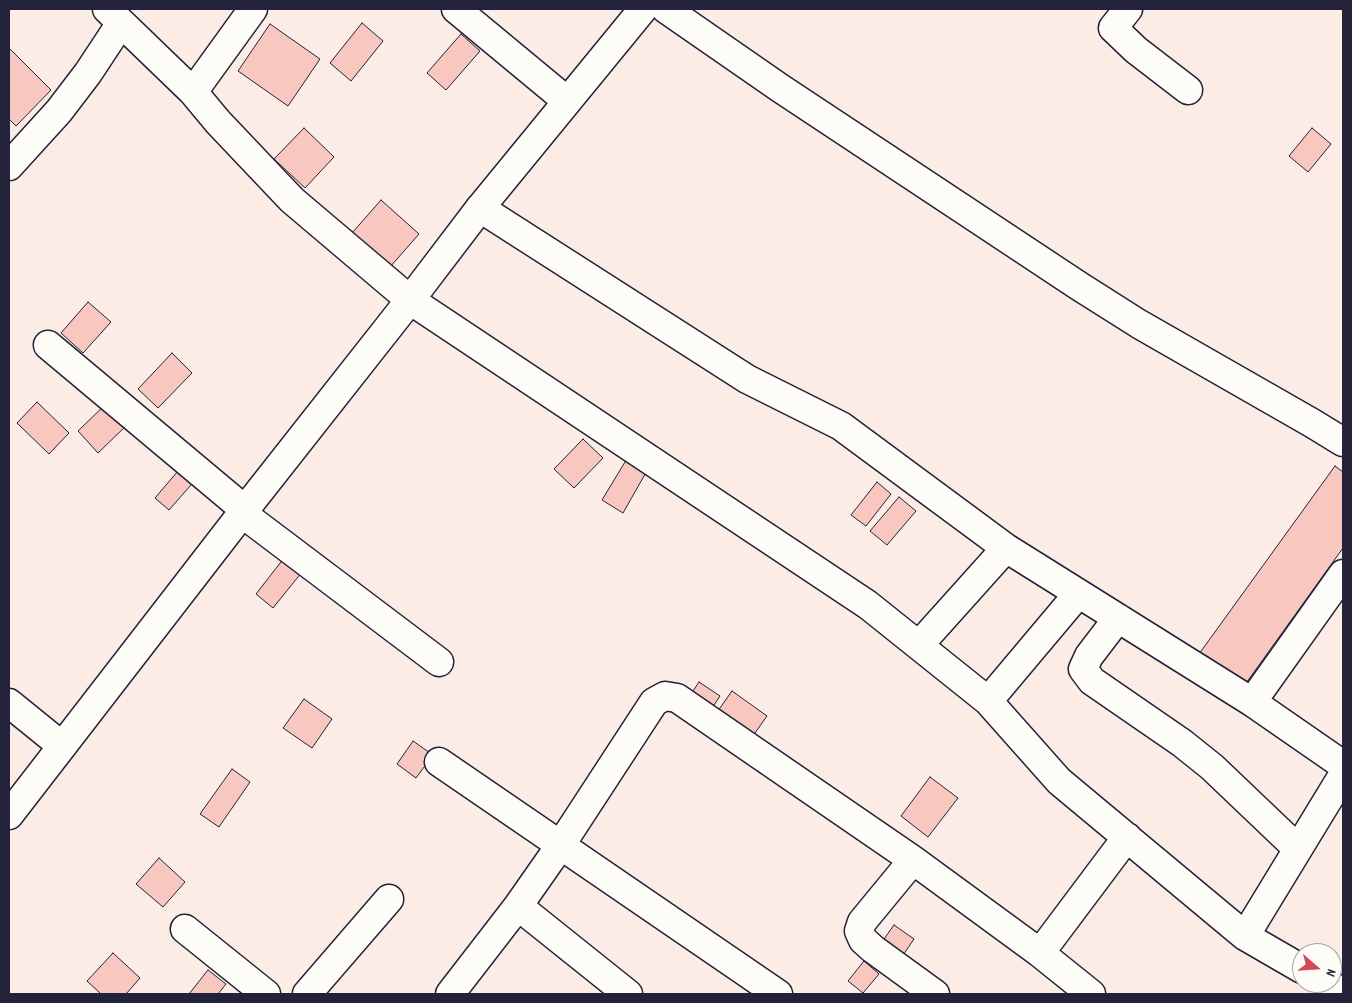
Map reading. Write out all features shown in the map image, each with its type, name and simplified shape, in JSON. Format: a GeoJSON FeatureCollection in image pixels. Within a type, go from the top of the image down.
{"type":"FeatureCollection","features":[{"type":"Feature","properties":{"kind":"street"},"geometry":{"type":"LineString","coordinates":[[193,92],[253,9]]}},
{"type":"Feature","properties":{"kind":"street"},"geometry":{"type":"LineString","coordinates":[[456,9],[567,101]]}},
{"type":"Feature","properties":{"kind":"street"},"geometry":{"type":"LineString","coordinates":[[9,815],[480,208],[643,9]]}},
{"type":"Feature","properties":{"kind":"street"},"geometry":{"type":"LineString","coordinates":[[666,9],[780,88],[1138,324],[1343,442]]}},
{"type":"Feature","properties":{"kind":"street"},"geometry":{"type":"LineString","coordinates":[[1128,9],[1113,28],[1136,50],[1188,90]]}},
{"type":"Feature","properties":{"kind":"street"},"geometry":{"type":"LineString","coordinates":[[9,166],[59,111],[88,73],[114,16],[193,92],[218,122],[292,200],[410,300],[868,605],[988,701],[1060,781],[1127,838],[1245,936],[1292,963]]}},
{"type":"Feature","properties":{"kind":"street"},"geometry":{"type":"LineString","coordinates":[[480,208],[747,379],[840,426],[1006,548],[1252,702],[1343,765]]}},
{"type":"Feature","properties":{"kind":"street"},"geometry":{"type":"LineString","coordinates":[[48,345],[244,512],[439,662]]}},
{"type":"Feature","properties":{"kind":"street"},"geometry":{"type":"LineString","coordinates":[[919,645],[1006,548]]}},
{"type":"Feature","properties":{"kind":"street"},"geometry":{"type":"LineString","coordinates":[[1252,702],[1343,574]]}},
{"type":"Feature","properties":{"kind":"street"},"geometry":{"type":"LineString","coordinates":[[988,701],[1078,594]]}},
{"type":"Feature","properties":{"kind":"street"},"geometry":{"type":"LineString","coordinates":[[1118,618],[1089,656],[1083,669],[1092,681],[1182,743],[1212,767],[1298,849]]}},
{"type":"Feature","properties":{"kind":"street"},"geometry":{"type":"LineString","coordinates":[[450,994],[518,906],[560,846],[654,702],[665,696],[676,698],[913,860],[1040,952],[1091,994]]}},
{"type":"Feature","properties":{"kind":"street"},"geometry":{"type":"LineString","coordinates":[[9,703],[62,746]]}},
{"type":"Feature","properties":{"kind":"street"},"geometry":{"type":"LineString","coordinates":[[439,762],[778,994]]}},
{"type":"Feature","properties":{"kind":"street"},"geometry":{"type":"LineString","coordinates":[[1245,936],[1343,775]]}},
{"type":"Feature","properties":{"kind":"street"},"geometry":{"type":"LineString","coordinates":[[1040,952],[1127,838]]}},
{"type":"Feature","properties":{"kind":"street"},"geometry":{"type":"LineString","coordinates":[[913,860],[862,922],[859,931],[863,940],[873,949],[935,994]]}},
{"type":"Feature","properties":{"kind":"street"},"geometry":{"type":"LineString","coordinates":[[307,994],[390,899]]}},
{"type":"Feature","properties":{"kind":"street"},"geometry":{"type":"LineString","coordinates":[[518,906],[628,994]]}},
{"type":"Feature","properties":{"kind":"street"},"geometry":{"type":"LineString","coordinates":[[185,929],[266,994]]}},
{"type":"Feature","properties":{"kind":"building"},"geometry":{"type":"Polygon","coordinates":[[[362,23],[383,41],[351,81],[330,63],[362,23]]]}},
{"type":"Feature","properties":{"kind":"building"},"geometry":{"type":"Polygon","coordinates":[[[270,24],[320,59],[288,106],[238,71],[270,24]]]}},
{"type":"Feature","properties":{"kind":"building"},"geometry":{"type":"Polygon","coordinates":[[[461,34],[480,51],[446,90],[427,73],[461,34]]]}},
{"type":"Feature","properties":{"kind":"building"},"geometry":{"type":"Polygon","coordinates":[[[9,48],[51,90],[16,126],[9,119],[9,48]]]}},
{"type":"Feature","properties":{"kind":"building"},"geometry":{"type":"Polygon","coordinates":[[[304,128],[334,157],[305,188],[274,159],[304,128]]]}},
{"type":"Feature","properties":{"kind":"building"},"geometry":{"type":"Polygon","coordinates":[[[1312,128],[1331,144],[1308,172],[1289,156],[1312,128]]]}},
{"type":"Feature","properties":{"kind":"building"},"geometry":{"type":"Polygon","coordinates":[[[381,200],[419,234],[390,267],[352,233],[381,200]]]}},
{"type":"Feature","properties":{"kind":"building"},"geometry":{"type":"Polygon","coordinates":[[[88,302],[111,322],[83,353],[61,333],[88,302]]]}},
{"type":"Feature","properties":{"kind":"building"},"geometry":{"type":"Polygon","coordinates":[[[172,353],[192,373],[158,408],[138,389],[172,353]]]}},
{"type":"Feature","properties":{"kind":"building"},"geometry":{"type":"Polygon","coordinates":[[[37,402],[69,433],[49,454],[17,423],[37,402]]]}},
{"type":"Feature","properties":{"kind":"building"},"geometry":{"type":"Polygon","coordinates":[[[108,402],[129,423],[98,453],[78,431],[108,402]]]}},
{"type":"Feature","properties":{"kind":"building"},"geometry":{"type":"Polygon","coordinates":[[[583,439],[603,458],[574,488],[554,469],[583,439]]]}},
{"type":"Feature","properties":{"kind":"building"},"geometry":{"type":"Polygon","coordinates":[[[628,457],[648,469],[623,513],[602,500],[628,457]]]}},
{"type":"Feature","properties":{"kind":"building"},"geometry":{"type":"Polygon","coordinates":[[[184,464],[198,477],[169,510],[155,498],[184,464]]]}},
{"type":"Feature","properties":{"kind":"building"},"geometry":{"type":"Polygon","coordinates":[[[1335,466],[1343,472],[1343,548],[1244,686],[1199,654],[1335,466]]]}},
{"type":"Feature","properties":{"kind":"building"},"geometry":{"type":"Polygon","coordinates":[[[877,482],[891,494],[866,526],[851,515],[877,482]]]}},
{"type":"Feature","properties":{"kind":"building"},"geometry":{"type":"Polygon","coordinates":[[[899,497],[916,511],[887,545],[870,531],[899,497]]]}},
{"type":"Feature","properties":{"kind":"building"},"geometry":{"type":"Polygon","coordinates":[[[284,558],[302,572],[273,608],[256,594],[284,558]]]}},
{"type":"Feature","properties":{"kind":"building"},"geometry":{"type":"Polygon","coordinates":[[[699,682],[720,696],[710,711],[689,697],[699,682]]]}},
{"type":"Feature","properties":{"kind":"building"},"geometry":{"type":"Polygon","coordinates":[[[732,691],[767,716],[750,740],[715,715],[732,691]]]}},
{"type":"Feature","properties":{"kind":"building"},"geometry":{"type":"Polygon","coordinates":[[[304,699],[332,719],[312,748],[283,728],[304,699]]]}},
{"type":"Feature","properties":{"kind":"building"},"geometry":{"type":"Polygon","coordinates":[[[413,741],[433,755],[416,778],[397,764],[413,741]]]}},
{"type":"Feature","properties":{"kind":"building"},"geometry":{"type":"Polygon","coordinates":[[[232,769],[250,782],[219,827],[200,814],[232,769]]]}},
{"type":"Feature","properties":{"kind":"building"},"geometry":{"type":"Polygon","coordinates":[[[930,777],[958,798],[928,837],[901,816],[930,777]]]}},
{"type":"Feature","properties":{"kind":"building"},"geometry":{"type":"Polygon","coordinates":[[[159,858],[185,882],[163,907],[136,884],[159,858]]]}},
{"type":"Feature","properties":{"kind":"building"},"geometry":{"type":"Polygon","coordinates":[[[894,925],[914,939],[899,961],[879,946],[894,925]]]}},
{"type":"Feature","properties":{"kind":"building"},"geometry":{"type":"Polygon","coordinates":[[[113,953],[140,978],[126,994],[101,994],[87,981],[113,953]]]}},
{"type":"Feature","properties":{"kind":"building"},"geometry":{"type":"Polygon","coordinates":[[[864,961],[879,974],[863,993],[848,981],[864,961]]]}},
{"type":"Feature","properties":{"kind":"building"},"geometry":{"type":"Polygon","coordinates":[[[208,970],[226,984],[218,994],[189,994],[208,970]]]}}]}
